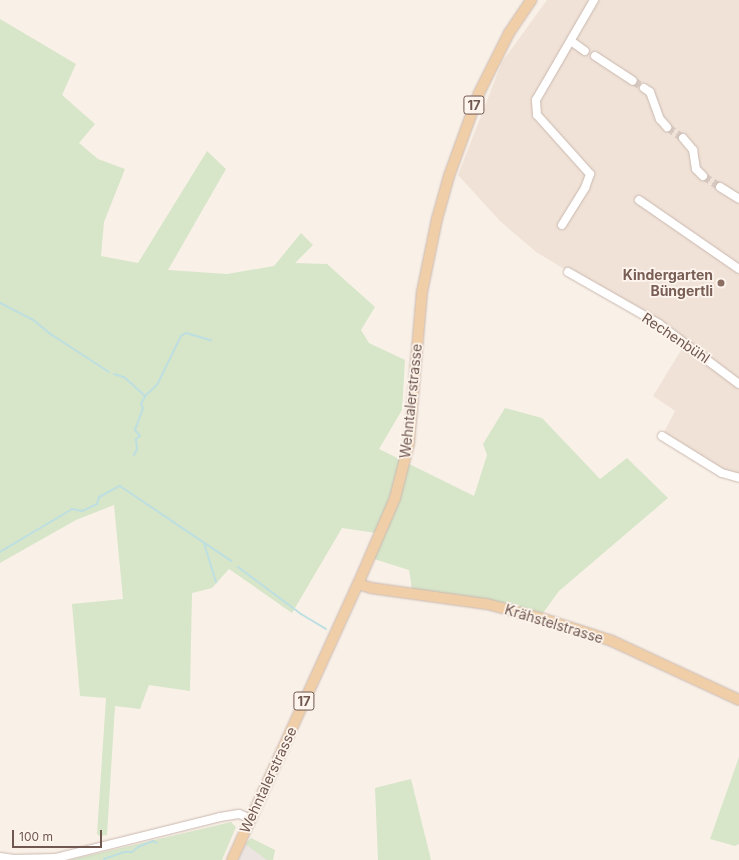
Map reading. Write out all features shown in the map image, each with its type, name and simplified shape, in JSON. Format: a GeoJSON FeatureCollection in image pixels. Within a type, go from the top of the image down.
{"type":"FeatureCollection","features":[{"type":"Feature","properties":{"kind":"main road","name":"Wehntalerstrasse"},"geometry":{"type":"LineString","coordinates":[[232,860],[249,818],[389,514],[403,469],[411,425],[422,292],[449,176],[479,93],[509,33],[531,0]]}},
{"type":"Feature","properties":{"kind":"main road","name":"Krähstelstrasse"},"geometry":{"type":"LineString","coordinates":[[358,584],[371,588],[487,604],[544,619],[612,641],[739,700]]}},
{"type":"Feature","properties":{"kind":"street"},"geometry":{"type":"LineString","coordinates":[[562,226],[587,184],[590,174],[537,115],[535,107],[536,100],[594,0]]}},
{"type":"Feature","properties":{"kind":"street"},"geometry":{"type":"LineString","coordinates":[[571,41],[586,51]]}},
{"type":"Feature","properties":{"kind":"street"},"geometry":{"type":"LineString","coordinates":[[595,56],[633,81]]}},
{"type":"Feature","properties":{"kind":"street"},"geometry":{"type":"LineString","coordinates":[[644,88],[650,92],[660,119],[667,127]]}},
{"type":"Feature","properties":{"kind":"street"},"geometry":{"type":"LineString","coordinates":[[683,138],[693,150],[696,169],[703,176]]}},
{"type":"Feature","properties":{"kind":"street"},"geometry":{"type":"LineString","coordinates":[[720,187],[739,199]]}},
{"type":"Feature","properties":{"kind":"street"},"geometry":{"type":"LineString","coordinates":[[639,200],[739,269]]}},
{"type":"Feature","properties":{"kind":"street","name":"Rechenbühl"},"geometry":{"type":"LineString","coordinates":[[568,272],[659,324],[739,384]]}},
{"type":"Feature","properties":{"kind":"street"},"geometry":{"type":"LineString","coordinates":[[662,436],[722,473],[739,478]]}},
{"type":"Feature","properties":{"kind":"street"},"geometry":{"type":"LineString","coordinates":[[0,857],[21,859],[56,858],[220,817],[239,814],[249,818]]}},
{"type":"Feature","properties":{"kind":"shaded area"},"geometry":{"type":"Polygon","coordinates":[[[547,0],[739,0],[739,475],[719,470],[663,434],[675,411],[653,396],[686,342],[536,252],[500,221],[458,175],[502,62],[547,0]]]}},
{"type":"Feature","properties":{"kind":"shaded area"},"geometry":{"type":"Polygon","coordinates":[[[245,844],[267,858],[267,860],[238,860],[245,844]]]}},
{"type":"Feature","properties":{"kind":"green space"},"geometry":{"type":"Polygon","coordinates":[[[0,19],[76,64],[62,95],[95,124],[79,143],[98,159],[125,169],[104,222],[101,256],[138,263],[207,151],[226,169],[168,270],[227,274],[274,266],[301,233],[313,245],[295,263],[327,264],[375,307],[361,330],[369,343],[405,360],[402,410],[379,449],[474,496],[487,455],[483,444],[505,408],[542,418],[600,479],[627,458],[668,498],[559,591],[543,613],[412,589],[409,570],[374,559],[383,534],[342,528],[292,613],[229,569],[212,588],[192,593],[190,691],[149,685],[140,709],[115,706],[107,835],[100,836],[97,834],[106,698],[80,696],[72,604],[123,599],[114,505],[76,520],[0,563],[0,19]]]}},
{"type":"Feature","properties":{"kind":"green space"},"geometry":{"type":"Polygon","coordinates":[[[739,757],[739,844],[735,846],[710,839],[739,757]]]}},
{"type":"Feature","properties":{"kind":"green space"},"geometry":{"type":"Polygon","coordinates":[[[411,779],[431,860],[378,860],[375,788],[411,779]]]}},
{"type":"Feature","properties":{"kind":"green space"},"geometry":{"type":"Polygon","coordinates":[[[231,822],[236,827],[222,860],[70,860],[231,822]]]}},
{"type":"Feature","properties":{"kind":"green space"},"geometry":{"type":"Polygon","coordinates":[[[251,838],[275,850],[273,860],[267,860],[245,844],[251,838]]]}},
{"type":"Feature","properties":{"kind":"waterway"},"geometry":{"type":"LineString","coordinates":[[0,303],[32,319],[52,335],[109,372]]}},
{"type":"Feature","properties":{"kind":"waterway"},"geometry":{"type":"LineString","coordinates":[[134,455],[137,449],[136,439],[140,436],[135,430],[143,408],[141,404],[145,396],[157,385],[181,336],[186,333],[211,340]]}},
{"type":"Feature","properties":{"kind":"waterway"},"geometry":{"type":"LineString","coordinates":[[114,374],[124,377],[145,396]]}},
{"type":"Feature","properties":{"kind":"waterway"},"geometry":{"type":"LineString","coordinates":[[0,552],[72,509],[82,511],[97,504],[99,497],[120,486],[231,561]]}},
{"type":"Feature","properties":{"kind":"waterway"},"geometry":{"type":"LineString","coordinates":[[204,543],[216,582]]}},
{"type":"Feature","properties":{"kind":"waterway"},"geometry":{"type":"LineString","coordinates":[[238,567],[301,614],[326,629]]}},
{"type":"Feature","properties":{"kind":"waterway"},"geometry":{"type":"LineString","coordinates":[[104,859],[124,852],[132,852],[138,847],[153,841],[157,843]]}},
{"type":"Feature","properties":{"kind":"tunnel"},"geometry":{"type":"LineString","coordinates":[[633,81],[644,88]]}},
{"type":"Feature","properties":{"kind":"tunnel"},"geometry":{"type":"LineString","coordinates":[[667,127],[683,138]]}},
{"type":"Feature","properties":{"kind":"tunnel"},"geometry":{"type":"LineString","coordinates":[[703,176],[720,187]]}},
{"type":"Feature","properties":{"kind":"place","name":"Kindergarten Büngertli"},"geometry":{"type":"Point","coordinates":[721,283]}}]}
